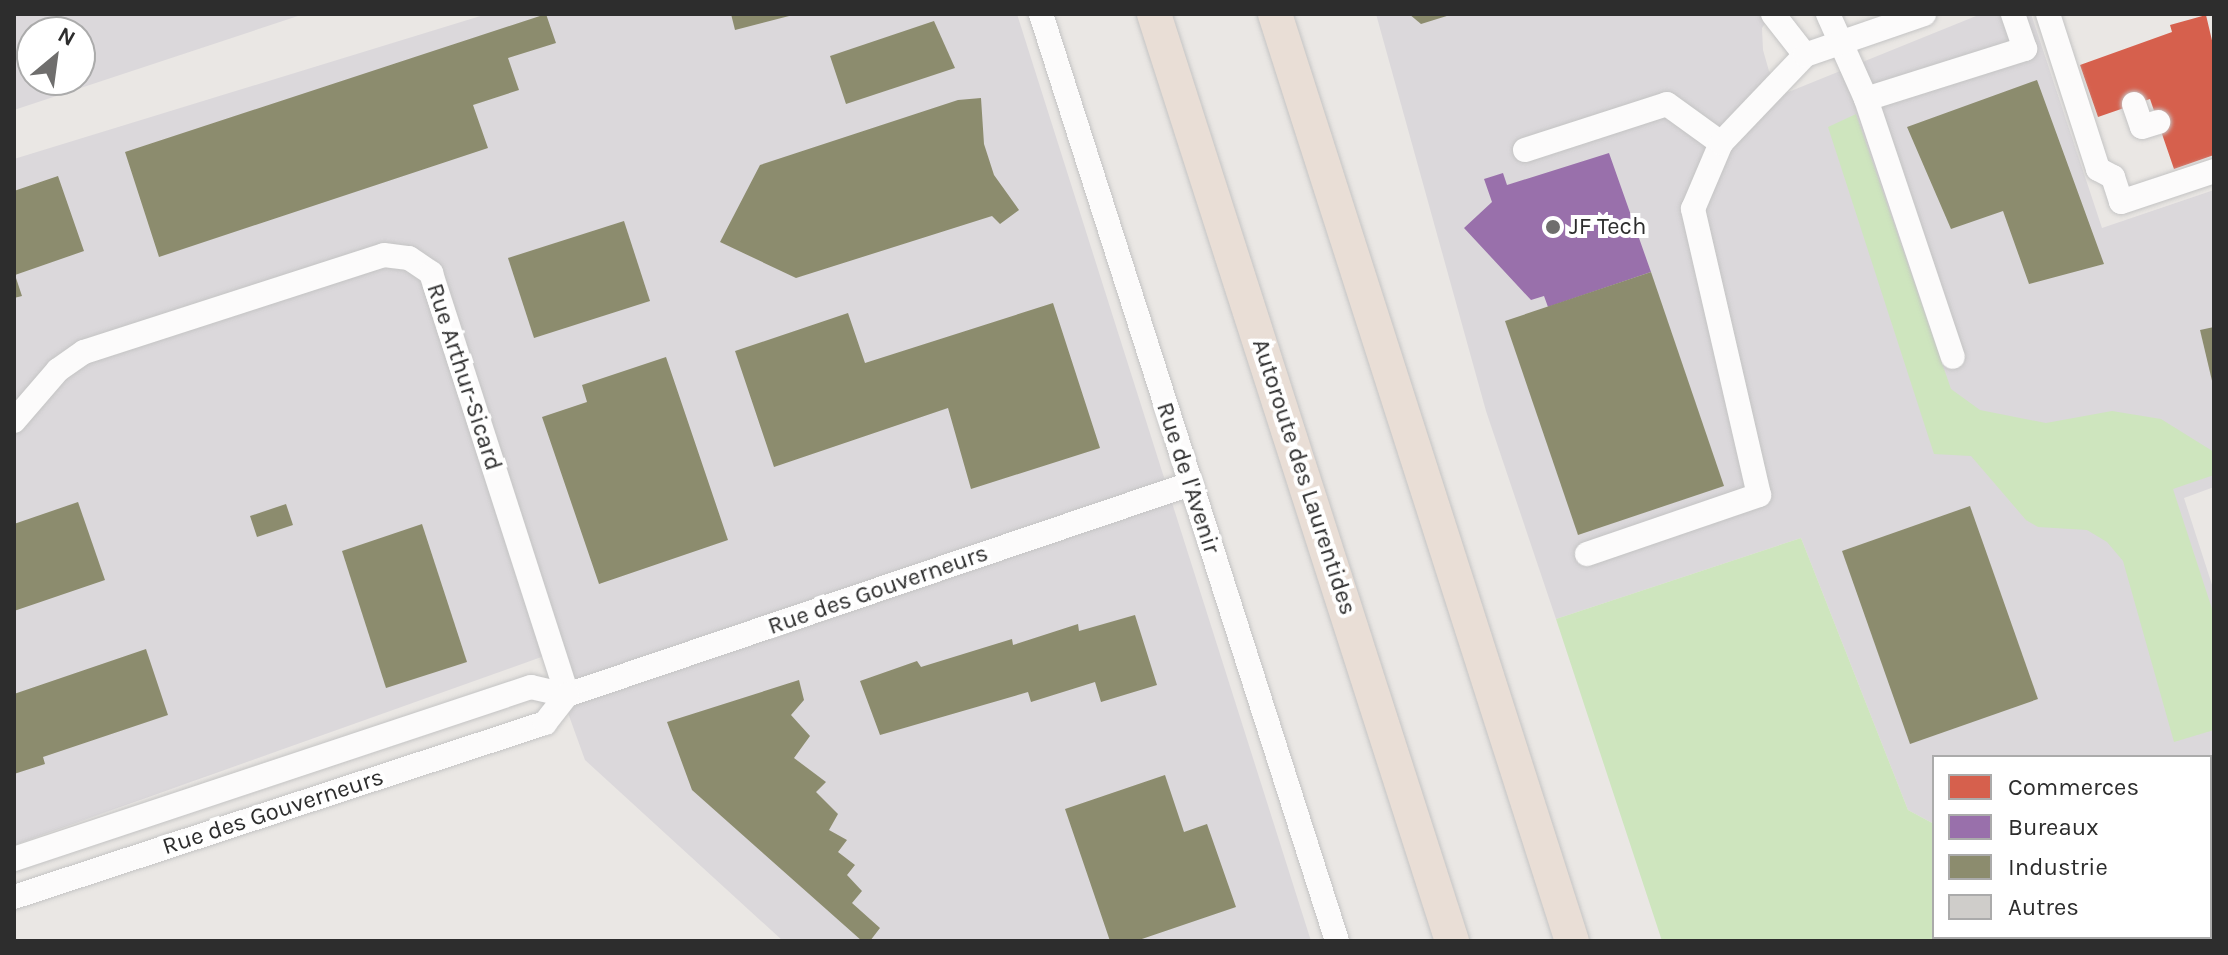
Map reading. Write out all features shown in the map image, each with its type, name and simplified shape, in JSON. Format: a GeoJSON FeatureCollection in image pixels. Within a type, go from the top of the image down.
{"type":"FeatureCollection","features":[{"type":"Feature","properties":{"kind":"highway","name":"Autoroute des Laurentides"},"geometry":{"type":"LineString","coordinates":[[1154,14],[1452,941]]}},
{"type":"Feature","properties":{"kind":"highway"},"geometry":{"type":"LineString","coordinates":[[1275,14],[1572,941]]}},
{"type":"Feature","properties":{"kind":"street","name":"Rue de l'Avenir"},"geometry":{"type":"LineString","coordinates":[[1041,14],[1337,941]]}},
{"type":"Feature","properties":{"kind":"street"},"geometry":{"type":"LineString","coordinates":[[1773,14],[1805,55]]}},
{"type":"Feature","properties":{"kind":"street"},"geometry":{"type":"LineString","coordinates":[[1828,14],[1837,44],[1866,99],[1953,357]]}},
{"type":"Feature","properties":{"kind":"street"},"geometry":{"type":"LineString","coordinates":[[1587,554],[1759,495],[1693,209],[1721,143],[1805,55],[1924,14]]}},
{"type":"Feature","properties":{"kind":"street"},"geometry":{"type":"LineString","coordinates":[[1866,99],[2025,49],[2013,14]]}},
{"type":"Feature","properties":{"kind":"street"},"geometry":{"type":"LineString","coordinates":[[2048,14],[2098,169],[2113,177],[2121,202],[2214,171]]}},
{"type":"Feature","properties":{"kind":"street"},"geometry":{"type":"LineString","coordinates":[[1525,150],[1667,104],[1721,143]]}},
{"type":"Feature","properties":{"kind":"street"},"geometry":{"type":"LineString","coordinates":[[2134,104],[2142,127],[2158,122]]}},
{"type":"Feature","properties":{"kind":"street","name":"Rue Arthur-Sicard"},"geometry":{"type":"LineString","coordinates":[[14,421],[58,370],[84,352],[384,255],[409,258],[431,273],[567,695]]}},
{"type":"Feature","properties":{"kind":"street","name":"Rue des Gouverneurs"},"geometry":{"type":"LineString","coordinates":[[14,859],[531,687],[567,695],[1190,484]]}},
{"type":"Feature","properties":{"kind":"street","name":"Rue des Gouverneurs"},"geometry":{"type":"LineString","coordinates":[[14,897],[545,723],[567,695]]}},
{"type":"Feature","properties":{"kind":"shaded area"},"geometry":{"type":"Polygon","coordinates":[[[14,14],[304,14],[96,83],[96,16],[16,16],[16,96],[56,96],[14,110],[14,14]]]}},
{"type":"Feature","properties":{"kind":"shaded area"},"geometry":{"type":"Polygon","coordinates":[[[487,14],[1017,14],[1311,941],[783,941],[585,760],[547,655],[14,845],[14,159],[487,14]]]}},
{"type":"Feature","properties":{"kind":"shaded area"},"geometry":{"type":"Polygon","coordinates":[[[1376,14],[1772,14],[1762,28],[1763,50],[1769,71],[1786,93],[1981,14],[2031,14],[2102,228],[2214,190],[2214,487],[2184,498],[2214,591],[2214,755],[1932,755],[1932,823],[1908,810],[1801,538],[1556,619],[1486,411],[1376,14]]]}},
{"type":"Feature","properties":{"kind":"green space"},"geometry":{"type":"Polygon","coordinates":[[[1856,114],[1951,389],[1980,410],[2046,423],[2112,411],[2161,419],[2214,452],[2214,475],[2173,489],[2214,615],[2214,730],[2174,742],[2123,561],[2107,542],[2087,530],[2038,527],[2026,520],[1971,456],[1934,454],[1828,127],[1856,114]]]}},
{"type":"Feature","properties":{"kind":"green space"},"geometry":{"type":"Polygon","coordinates":[[[1801,538],[1908,810],[1932,823],[1932,939],[1999,941],[1662,941],[1556,619],[1801,538]]]}},
{"type":"Feature","properties":{"kind":"green space"},"geometry":{"type":"Polygon","coordinates":[[[2214,818],[2214,941],[2194,941],[2212,939],[2214,818]]]}},
{"type":"Feature","properties":{"kind":"building: Commerces"},"geometry":{"type":"Polygon","coordinates":[[[2206,15],[2214,49],[2214,155],[2174,169],[2150,99],[2098,117],[2080,65],[2172,32],[2170,25],[2206,15]]]}},
{"type":"Feature","properties":{"kind":"building: Bureaux"},"geometry":{"type":"Polygon","coordinates":[[[1609,153],[1651,272],[1548,307],[1544,296],[1531,300],[1464,228],[1492,202],[1484,179],[1503,173],[1507,185],[1609,153]]]}},
{"type":"Feature","properties":{"kind":"building: Industrie"},"geometry":{"type":"Polygon","coordinates":[[[546,14],[556,43],[508,58],[519,90],[473,105],[488,148],[159,257],[125,152],[546,14]]]}},
{"type":"Feature","properties":{"kind":"building: Industrie"},"geometry":{"type":"Polygon","coordinates":[[[731,14],[793,14],[793,15],[735,30],[731,14]]]}},
{"type":"Feature","properties":{"kind":"building: Industrie"},"geometry":{"type":"Polygon","coordinates":[[[1409,14],[1450,14],[1450,15],[1421,24],[1409,14]]]}},
{"type":"Feature","properties":{"kind":"building: Industrie"},"geometry":{"type":"Polygon","coordinates":[[[934,21],[955,68],[846,104],[830,56],[934,21]]]}},
{"type":"Feature","properties":{"kind":"building: Industrie"},"geometry":{"type":"Polygon","coordinates":[[[2037,80],[2104,264],[2029,284],[2003,211],[1951,229],[1907,127],[2037,80]]]}},
{"type":"Feature","properties":{"kind":"building: Industrie"},"geometry":{"type":"Polygon","coordinates":[[[981,98],[984,144],[994,175],[1019,210],[1000,224],[992,216],[796,278],[720,242],[760,165],[958,100],[981,98]]]}},
{"type":"Feature","properties":{"kind":"building: Industrie"},"geometry":{"type":"Polygon","coordinates":[[[58,176],[84,251],[15,275],[22,296],[14,298],[14,191],[58,176]]]}},
{"type":"Feature","properties":{"kind":"building: Industrie"},"geometry":{"type":"Polygon","coordinates":[[[624,221],[650,301],[534,338],[508,258],[624,221]]]}},
{"type":"Feature","properties":{"kind":"building: Industrie"},"geometry":{"type":"Polygon","coordinates":[[[1651,272],[1724,486],[1578,535],[1505,321],[1651,272]]]}},
{"type":"Feature","properties":{"kind":"building: Industrie"},"geometry":{"type":"Polygon","coordinates":[[[1053,303],[1100,448],[971,489],[948,408],[774,467],[735,351],[848,313],[865,363],[1053,303]]]}},
{"type":"Feature","properties":{"kind":"building: Industrie"},"geometry":{"type":"Polygon","coordinates":[[[2214,327],[2214,385],[2213,385],[2200,330],[2214,327]]]}},
{"type":"Feature","properties":{"kind":"building: Industrie"},"geometry":{"type":"Polygon","coordinates":[[[666,357],[728,540],[599,584],[542,417],[587,402],[582,385],[666,357]]]}},
{"type":"Feature","properties":{"kind":"building: Industrie"},"geometry":{"type":"Polygon","coordinates":[[[78,502],[105,580],[14,611],[14,524],[78,502]]]}},
{"type":"Feature","properties":{"kind":"building: Industrie"},"geometry":{"type":"Polygon","coordinates":[[[286,504],[293,525],[257,537],[250,516],[286,504]]]}},
{"type":"Feature","properties":{"kind":"building: Industrie"},"geometry":{"type":"Polygon","coordinates":[[[1970,506],[2038,699],[1910,744],[1842,551],[1970,506]]]}},
{"type":"Feature","properties":{"kind":"building: Industrie"},"geometry":{"type":"Polygon","coordinates":[[[422,524],[467,662],[386,688],[342,551],[422,524]]]}},
{"type":"Feature","properties":{"kind":"building: Industrie"},"geometry":{"type":"Polygon","coordinates":[[[1135,615],[1157,685],[1101,702],[1095,682],[1031,702],[1028,692],[880,735],[860,681],[917,661],[921,667],[1012,639],[1013,645],[1078,624],[1079,631],[1135,615]]]}},
{"type":"Feature","properties":{"kind":"building: Industrie"},"geometry":{"type":"Polygon","coordinates":[[[146,649],[168,715],[43,757],[45,764],[14,774],[14,694],[146,649]]]}},
{"type":"Feature","properties":{"kind":"building: Industrie"},"geometry":{"type":"Polygon","coordinates":[[[799,680],[804,700],[791,715],[810,736],[794,758],[826,782],[816,792],[838,814],[829,830],[847,840],[838,852],[855,865],[847,875],[862,891],[852,903],[880,928],[870,941],[862,941],[692,790],[667,722],[799,680]]]}},
{"type":"Feature","properties":{"kind":"building: Industrie"},"geometry":{"type":"Polygon","coordinates":[[[1165,775],[1184,832],[1207,824],[1236,907],[1136,941],[1110,941],[1065,809],[1165,775]]]}},
{"type":"Feature","properties":{"kind":"building: Autres"},"geometry":{"type":"Polygon","coordinates":[[[2096,939],[2174,941],[2097,941],[2096,939]]]}},
{"type":"Feature","properties":{"kind":"place","name":"JF Tech"},"geometry":{"type":"Point","coordinates":[1553,227]}}]}
